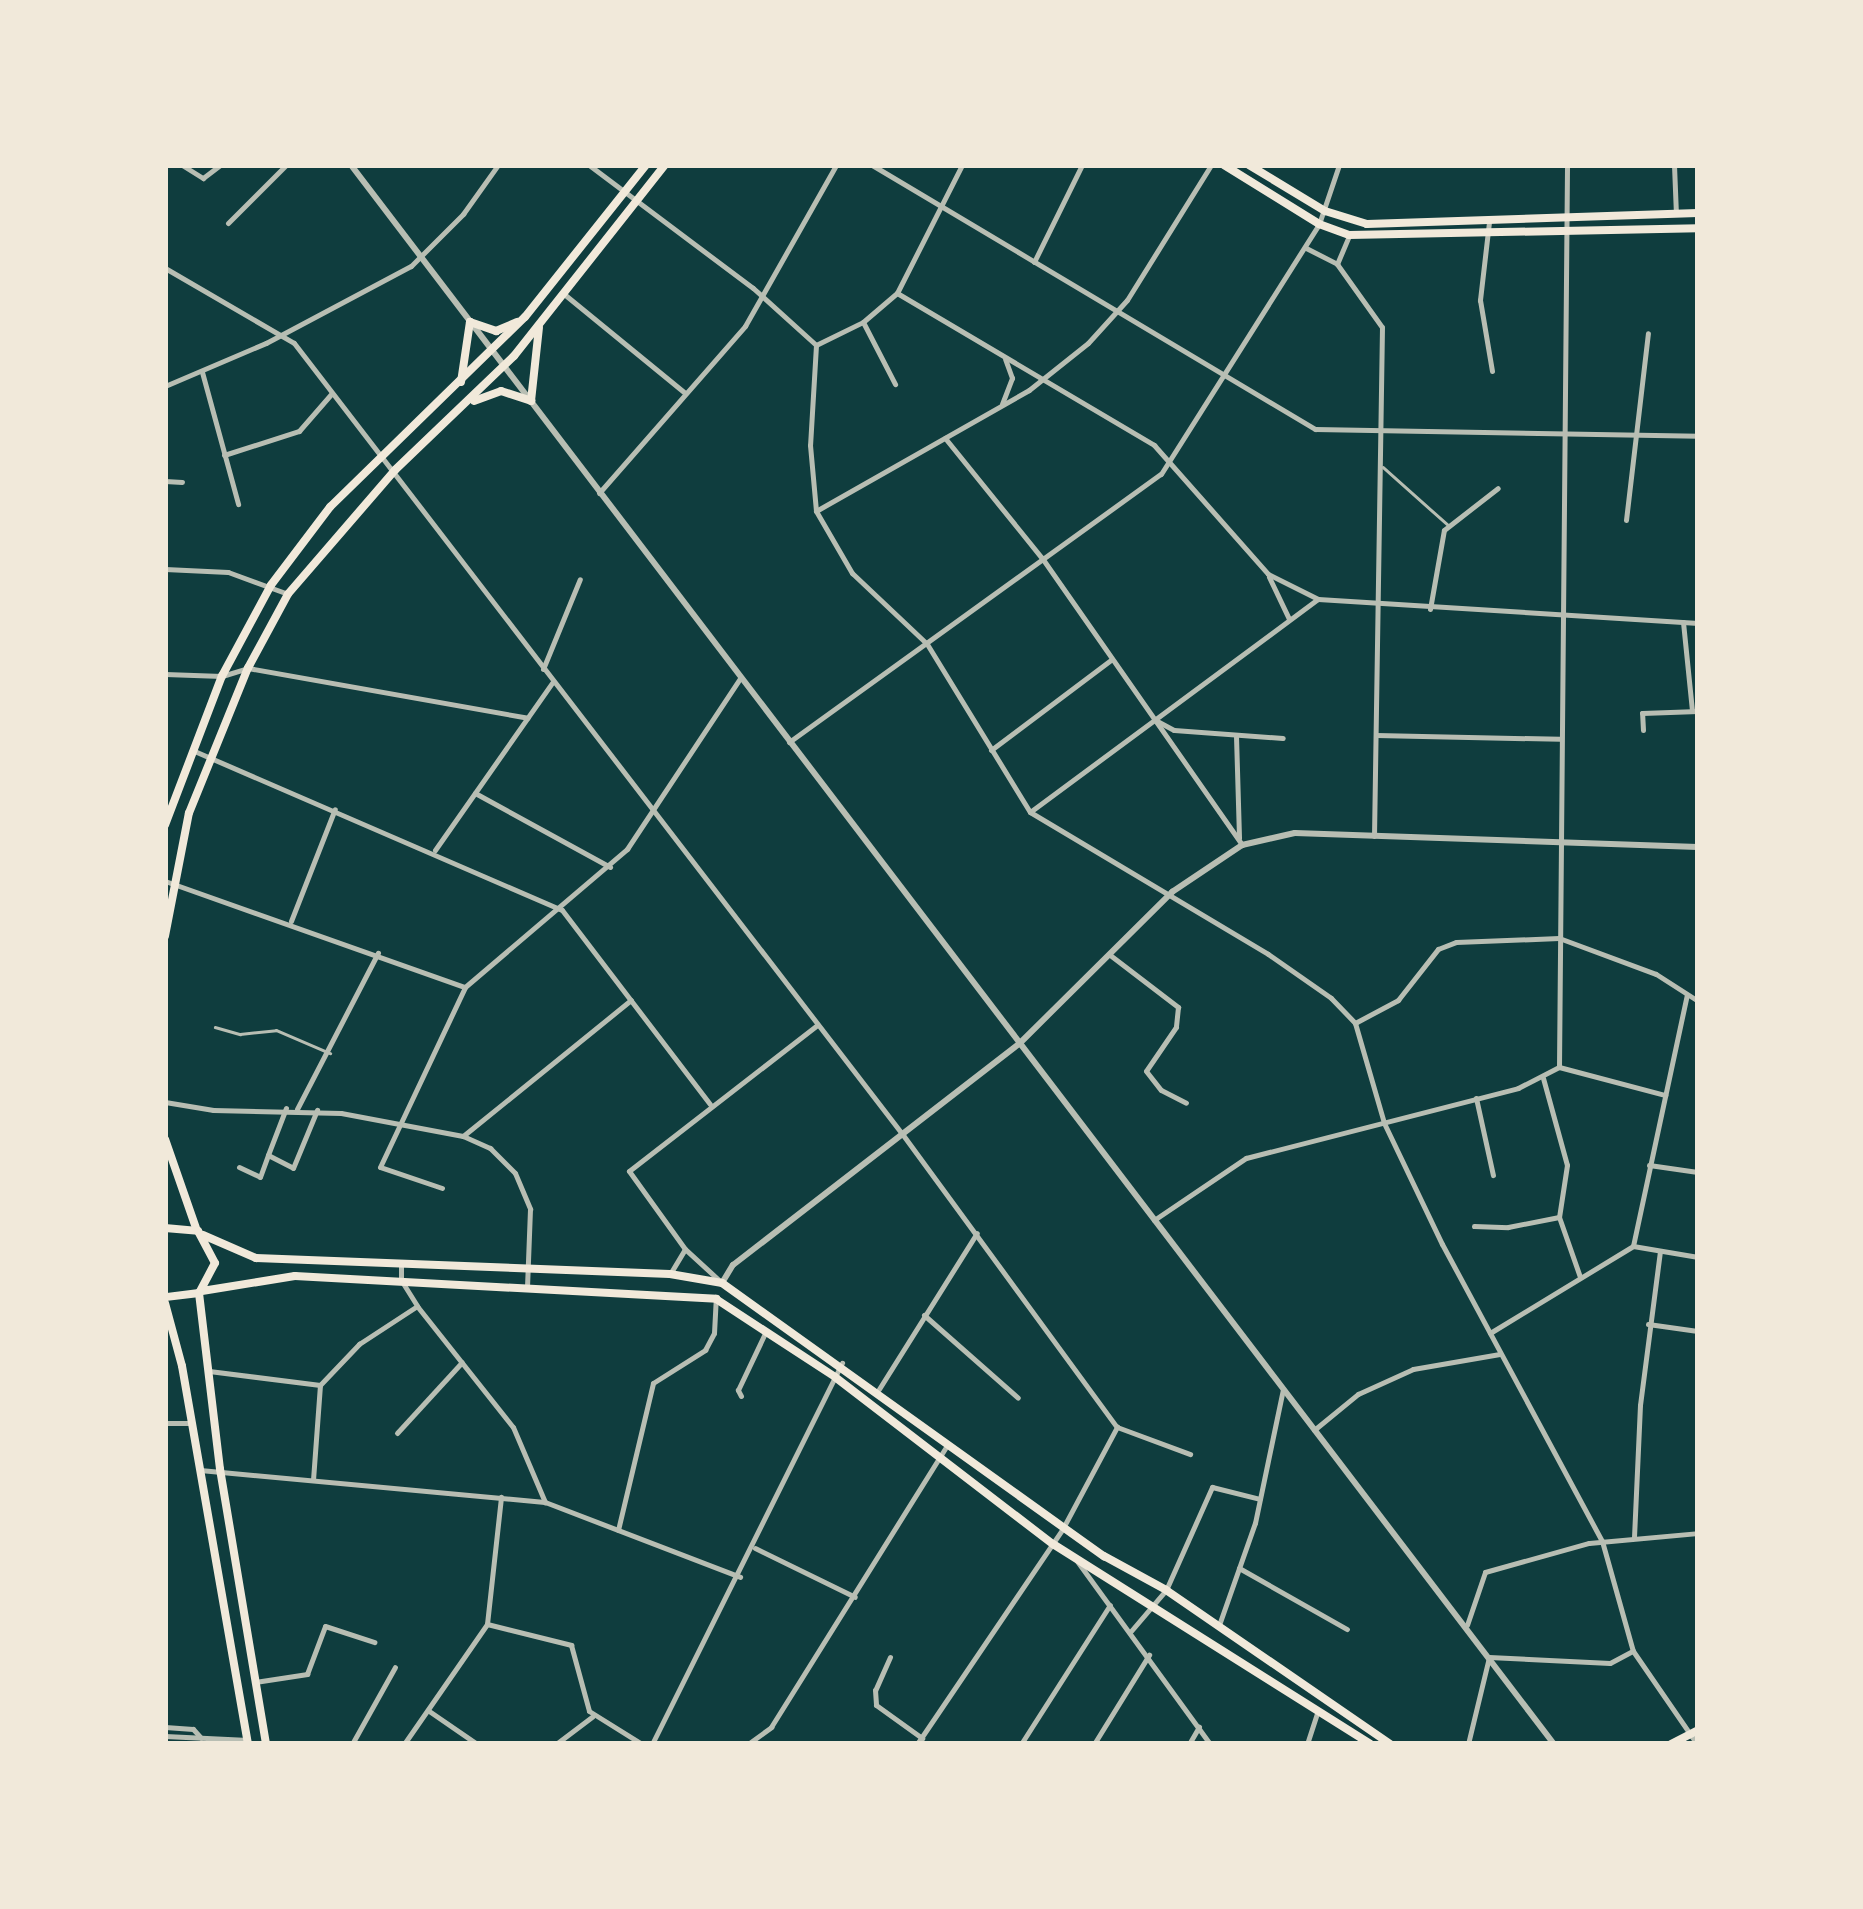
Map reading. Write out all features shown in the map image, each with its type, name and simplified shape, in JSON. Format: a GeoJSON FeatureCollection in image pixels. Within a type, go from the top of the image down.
{"type":"FeatureCollection","features":[{"type":"Feature","properties":{"kind":"main road"},"geometry":{"type":"LineString","coordinates":[[165,825],[222,676],[271,586],[330,507],[460,386],[525,317],[646,165]]}},
{"type":"Feature","properties":{"kind":"main road"},"geometry":{"type":"LineString","coordinates":[[165,936],[169,881],[210,757],[248,668],[288,594],[395,470],[505,366],[666,165]]}},
{"type":"Feature","properties":{"kind":"main road"},"geometry":{"type":"LineString","coordinates":[[1224,165],[1319,224],[1349,235],[1698,228]]}},
{"type":"Feature","properties":{"kind":"main road"},"geometry":{"type":"LineString","coordinates":[[1250,165],[1325,211],[1367,224],[1698,213]]}},
{"type":"Feature","properties":{"kind":"main road"},"geometry":{"type":"LineString","coordinates":[[460,386],[470,322],[496,331],[525,317]]}},
{"type":"Feature","properties":{"kind":"main road"},"geometry":{"type":"LineString","coordinates":[[468,403],[501,391],[531,401],[538,327]]}},
{"type":"Feature","properties":{"kind":"main road"},"geometry":{"type":"LineString","coordinates":[[165,1139],[175,1182],[216,1263],[201,1292],[206,1371],[266,1744]]}},
{"type":"Feature","properties":{"kind":"main road"},"geometry":{"type":"LineString","coordinates":[[165,1228],[200,1233],[256,1258],[670,1274],[722,1283],[879,1390],[1064,1528],[1219,1625],[1374,1741]]}},
{"type":"Feature","properties":{"kind":"main road"},"geometry":{"type":"LineString","coordinates":[[248,1742],[192,1423],[165,1300],[268,1276],[526,1286],[716,1300],[835,1377],[1053,1544],[1318,1710],[1374,1741],[1390,1744]]}},
{"type":"Feature","properties":{"kind":"main road"},"geometry":{"type":"LineString","coordinates":[[716,1300],[722,1283]]}},
{"type":"Feature","properties":{"kind":"main road"},"geometry":{"type":"LineString","coordinates":[[1672,1744],[1695,1732]]}},
{"type":"Feature","properties":{"kind":"street"},"geometry":{"type":"LineString","coordinates":[[182,165],[203,178],[220,165]]}},
{"type":"Feature","properties":{"kind":"street"},"geometry":{"type":"LineString","coordinates":[[228,223],[286,165]]}},
{"type":"Feature","properties":{"kind":"street"},"geometry":{"type":"LineString","coordinates":[[351,165],[1554,1744]]}},
{"type":"Feature","properties":{"kind":"street"},"geometry":{"type":"LineString","coordinates":[[165,386],[284,334],[420,260],[498,165]]}},
{"type":"Feature","properties":{"kind":"street"},"geometry":{"type":"LineString","coordinates":[[589,165],[760,294],[816,345]]}},
{"type":"Feature","properties":{"kind":"street"},"geometry":{"type":"LineString","coordinates":[[598,494],[745,326],[836,165]]}},
{"type":"Feature","properties":{"kind":"street"},"geometry":{"type":"LineString","coordinates":[[872,165],[1315,429],[1698,436]]}},
{"type":"Feature","properties":{"kind":"street"},"geometry":{"type":"LineString","coordinates":[[816,345],[863,322],[897,294],[962,165]]}},
{"type":"Feature","properties":{"kind":"street"},"geometry":{"type":"LineString","coordinates":[[1034,262],[1082,165]]}},
{"type":"Feature","properties":{"kind":"street"},"geometry":{"type":"LineString","coordinates":[[816,511],[1045,380],[1117,313],[1211,165]]}},
{"type":"Feature","properties":{"kind":"street"},"geometry":{"type":"LineString","coordinates":[[789,742],[1161,474],[1319,224],[1339,165]]}},
{"type":"Feature","properties":{"kind":"street"},"geometry":{"type":"LineString","coordinates":[[1559,1067],[1559,615],[1567,165]]}},
{"type":"Feature","properties":{"kind":"street"},"geometry":{"type":"LineString","coordinates":[[1674,165],[1676,214]]}},
{"type":"Feature","properties":{"kind":"street"},"geometry":{"type":"LineString","coordinates":[[1489,222],[1480,300],[1492,371]]}},
{"type":"Feature","properties":{"kind":"street"},"geometry":{"type":"LineString","coordinates":[[1337,264],[1349,235]]}},
{"type":"Feature","properties":{"kind":"street"},"geometry":{"type":"LineString","coordinates":[[1305,248],[1337,264],[1382,327],[1374,836]]}},
{"type":"Feature","properties":{"kind":"street"},"geometry":{"type":"LineString","coordinates":[[165,268],[284,334],[395,470],[552,683],[978,1233],[1117,1427],[1190,1454]]}},
{"type":"Feature","properties":{"kind":"street"},"geometry":{"type":"LineString","coordinates":[[564,294],[685,392]]}},
{"type":"Feature","properties":{"kind":"street"},"geometry":{"type":"LineString","coordinates":[[897,294],[1170,457],[1268,574],[1289,619]]}},
{"type":"Feature","properties":{"kind":"street"},"geometry":{"type":"LineString","coordinates":[[863,322],[895,384]]}},
{"type":"Feature","properties":{"kind":"street"},"geometry":{"type":"LineString","coordinates":[[1626,520],[1631,435],[1648,333]]}},
{"type":"Feature","properties":{"kind":"street"},"geometry":{"type":"LineString","coordinates":[[816,345],[810,445],[816,511],[852,573],[927,644],[1030,812],[1172,892],[1331,998],[1355,1024],[1384,1122],[1500,1354],[1602,1541],[1633,1651],[1695,1732],[1697,1744]]}},
{"type":"Feature","properties":{"kind":"street"},"geometry":{"type":"LineString","coordinates":[[1000,408],[1012,378],[1004,356]]}},
{"type":"Feature","properties":{"kind":"street"},"geometry":{"type":"LineString","coordinates":[[202,372],[238,504]]}},
{"type":"Feature","properties":{"kind":"street"},"geometry":{"type":"LineString","coordinates":[[224,455],[299,430],[332,393]]}},
{"type":"Feature","properties":{"kind":"street"},"geometry":{"type":"LineString","coordinates":[[945,438],[1042,558],[1240,842]]}},
{"type":"Feature","properties":{"kind":"street"},"geometry":{"type":"LineString","coordinates":[[165,482],[182,482]]}},
{"type":"Feature","properties":{"kind":"street"},"geometry":{"type":"LineString","coordinates":[[1430,609],[1435,553],[1448,524],[1498,488]]}},
{"type":"Feature","properties":{"kind":"street"},"geometry":{"type":"LineString","coordinates":[[165,569],[228,572],[288,594]]}},
{"type":"Feature","properties":{"kind":"street"},"geometry":{"type":"LineString","coordinates":[[1268,574],[1318,599],[1380,607],[1698,623]]}},
{"type":"Feature","properties":{"kind":"street"},"geometry":{"type":"LineString","coordinates":[[543,669],[580,579]]}},
{"type":"Feature","properties":{"kind":"street"},"geometry":{"type":"LineString","coordinates":[[1030,812],[1318,599]]}},
{"type":"Feature","properties":{"kind":"street"},"geometry":{"type":"LineString","coordinates":[[1643,730],[1642,713],[1695,711],[1682,622]]}},
{"type":"Feature","properties":{"kind":"street"},"geometry":{"type":"LineString","coordinates":[[991,750],[1112,659]]}},
{"type":"Feature","properties":{"kind":"street"},"geometry":{"type":"LineString","coordinates":[[165,674],[222,676],[248,668],[528,718]]}},
{"type":"Feature","properties":{"kind":"street"},"geometry":{"type":"LineString","coordinates":[[442,1188],[380,1167],[466,988],[610,867],[653,811],[740,678]]}},
{"type":"Feature","properties":{"kind":"street"},"geometry":{"type":"LineString","coordinates":[[435,850],[552,683]]}},
{"type":"Feature","properties":{"kind":"street"},"geometry":{"type":"LineString","coordinates":[[1154,720],[1174,730],[1283,738]]}},
{"type":"Feature","properties":{"kind":"street"},"geometry":{"type":"LineString","coordinates":[[1376,735],[1560,739]]}},
{"type":"Feature","properties":{"kind":"street"},"geometry":{"type":"LineString","coordinates":[[1236,736],[1240,842]]}},
{"type":"Feature","properties":{"kind":"street"},"geometry":{"type":"LineString","coordinates":[[191,749],[435,850],[562,910],[710,1104]]}},
{"type":"Feature","properties":{"kind":"street"},"geometry":{"type":"LineString","coordinates":[[475,793],[610,867]]}},
{"type":"Feature","properties":{"kind":"street"},"geometry":{"type":"LineString","coordinates":[[291,920],[335,809]]}},
{"type":"Feature","properties":{"kind":"street"},"geometry":{"type":"LineString","coordinates":[[816,1026],[710,1104],[629,1171],[685,1249],[722,1283],[733,1266],[1019,1044],[1172,892],[1240,842],[1295,833],[1698,847]]}},
{"type":"Feature","properties":{"kind":"street"},"geometry":{"type":"LineString","coordinates":[[169,881],[291,920],[466,988]]}},
{"type":"Feature","properties":{"kind":"street"},"geometry":{"type":"LineString","coordinates":[[1355,1024],[1398,1000],[1438,949],[1559,938],[1656,974],[1698,1001]]}},
{"type":"Feature","properties":{"kind":"street"},"geometry":{"type":"LineString","coordinates":[[297,1109],[330,1053],[378,952]]}},
{"type":"Feature","properties":{"kind":"street"},"geometry":{"type":"LineString","coordinates":[[1110,955],[1178,1007],[1176,1028],[1146,1071],[1161,1090],[1186,1103]]}},
{"type":"Feature","properties":{"kind":"street"},"geometry":{"type":"LineString","coordinates":[[1634,1246],[1686,995]]}},
{"type":"Feature","properties":{"kind":"street"},"geometry":{"type":"LineString","coordinates":[[463,1136],[631,1000]]}},
{"type":"Feature","properties":{"kind":"street"},"geometry":{"type":"LineString","coordinates":[[1154,1220],[1246,1158],[1476,1098],[1543,1078],[1559,1067],[1665,1094]]}},
{"type":"Feature","properties":{"kind":"street"},"geometry":{"type":"LineString","coordinates":[[1543,1078],[1567,1165],[1560,1217],[1580,1277]]}},
{"type":"Feature","properties":{"kind":"street"},"geometry":{"type":"LineString","coordinates":[[1476,1098],[1493,1175]]}},
{"type":"Feature","properties":{"kind":"street"},"geometry":{"type":"LineString","coordinates":[[165,1102],[213,1110],[316,1110],[463,1136],[502,1158],[524,1188],[530,1209],[526,1286]]}},
{"type":"Feature","properties":{"kind":"street"},"geometry":{"type":"LineString","coordinates":[[239,1167],[260,1176],[286,1108]]}},
{"type":"Feature","properties":{"kind":"street"},"geometry":{"type":"LineString","coordinates":[[268,1155],[294,1168],[316,1110]]}},
{"type":"Feature","properties":{"kind":"street"},"geometry":{"type":"LineString","coordinates":[[1649,1165],[1698,1172]]}},
{"type":"Feature","properties":{"kind":"street"},"geometry":{"type":"LineString","coordinates":[[1474,1226],[1508,1228],[1560,1217]]}},
{"type":"Feature","properties":{"kind":"street"},"geometry":{"type":"LineString","coordinates":[[879,1390],[978,1233]]}},
{"type":"Feature","properties":{"kind":"street"},"geometry":{"type":"LineString","coordinates":[[1490,1333],[1634,1246],[1698,1257]]}},
{"type":"Feature","properties":{"kind":"street"},"geometry":{"type":"LineString","coordinates":[[670,1274],[685,1249]]}},
{"type":"Feature","properties":{"kind":"street"},"geometry":{"type":"LineString","coordinates":[[1634,1537],[1648,1324],[1660,1250]]}},
{"type":"Feature","properties":{"kind":"street"},"geometry":{"type":"LineString","coordinates":[[402,1261],[401,1280],[512,1427],[545,1502]]}},
{"type":"Feature","properties":{"kind":"street"},"geometry":{"type":"LineString","coordinates":[[618,1530],[653,1383],[705,1350],[714,1333],[716,1300]]}},
{"type":"Feature","properties":{"kind":"street"},"geometry":{"type":"LineString","coordinates":[[314,1480],[320,1385],[358,1344],[417,1306]]}},
{"type":"Feature","properties":{"kind":"street"},"geometry":{"type":"LineString","coordinates":[[924,1314],[1018,1398]]}},
{"type":"Feature","properties":{"kind":"street"},"geometry":{"type":"LineString","coordinates":[[1648,1324],[1698,1331]]}},
{"type":"Feature","properties":{"kind":"street"},"geometry":{"type":"LineString","coordinates":[[741,1396],[738,1390],[766,1329]]}},
{"type":"Feature","properties":{"kind":"street"},"geometry":{"type":"LineString","coordinates":[[1314,1430],[1358,1394],[1412,1369],[1500,1354]]}},
{"type":"Feature","properties":{"kind":"street"},"geometry":{"type":"LineString","coordinates":[[397,1433],[462,1362]]}},
{"type":"Feature","properties":{"kind":"street"},"geometry":{"type":"LineString","coordinates":[[652,1744],[755,1548],[842,1364]]}},
{"type":"Feature","properties":{"kind":"street"},"geometry":{"type":"LineString","coordinates":[[206,1371],[320,1385]]}},
{"type":"Feature","properties":{"kind":"street"},"geometry":{"type":"LineString","coordinates":[[1219,1625],[1260,1499],[1283,1389]]}},
{"type":"Feature","properties":{"kind":"street"},"geometry":{"type":"LineString","coordinates":[[165,1423],[192,1423]]}},
{"type":"Feature","properties":{"kind":"street"},"geometry":{"type":"LineString","coordinates":[[890,1658],[876,1704],[919,1741],[1064,1528],[1117,1427]]}},
{"type":"Feature","properties":{"kind":"street"},"geometry":{"type":"LineString","coordinates":[[748,1744],[770,1726],[856,1597],[950,1442]]}},
{"type":"Feature","properties":{"kind":"street"},"geometry":{"type":"LineString","coordinates":[[200,1470],[545,1502],[740,1577]]}},
{"type":"Feature","properties":{"kind":"street"},"geometry":{"type":"LineString","coordinates":[[1131,1632],[1166,1590],[1212,1488],[1260,1499]]}},
{"type":"Feature","properties":{"kind":"street"},"geometry":{"type":"LineString","coordinates":[[404,1744],[487,1624],[501,1497]]}},
{"type":"Feature","properties":{"kind":"street"},"geometry":{"type":"LineString","coordinates":[[1467,1625],[1485,1572],[1602,1541],[1698,1533]]}},
{"type":"Feature","properties":{"kind":"street"},"geometry":{"type":"LineString","coordinates":[[755,1548],[856,1597]]}},
{"type":"Feature","properties":{"kind":"street"},"geometry":{"type":"LineString","coordinates":[[1074,1557],[1149,1655],[1210,1744]]}},
{"type":"Feature","properties":{"kind":"street"},"geometry":{"type":"LineString","coordinates":[[1239,1568],[1347,1629]]}},
{"type":"Feature","properties":{"kind":"street"},"geometry":{"type":"LineString","coordinates":[[1021,1744],[1110,1605]]}},
{"type":"Feature","properties":{"kind":"street"},"geometry":{"type":"LineString","coordinates":[[487,1624],[571,1646],[593,1716],[642,1744]]}},
{"type":"Feature","properties":{"kind":"street"},"geometry":{"type":"LineString","coordinates":[[255,1682],[307,1674],[324,1626],[374,1642]]}},
{"type":"Feature","properties":{"kind":"street"},"geometry":{"type":"LineString","coordinates":[[1490,1657],[1610,1663],[1633,1651]]}},
{"type":"Feature","properties":{"kind":"street"},"geometry":{"type":"LineString","coordinates":[[1094,1744],[1149,1655]]}},
{"type":"Feature","properties":{"kind":"street"},"geometry":{"type":"LineString","coordinates":[[1468,1744],[1490,1657]]}},
{"type":"Feature","properties":{"kind":"street"},"geometry":{"type":"LineString","coordinates":[[352,1744],[394,1667]]}},
{"type":"Feature","properties":{"kind":"street"},"geometry":{"type":"LineString","coordinates":[[1308,1744],[1318,1710]]}},
{"type":"Feature","properties":{"kind":"street"},"geometry":{"type":"LineString","coordinates":[[429,1711],[478,1744]]}},
{"type":"Feature","properties":{"kind":"street"},"geometry":{"type":"LineString","coordinates":[[556,1744],[593,1716]]}},
{"type":"Feature","properties":{"kind":"street"},"geometry":{"type":"LineString","coordinates":[[1189,1744],[1199,1726]]}},
{"type":"Feature","properties":{"kind":"street"},"geometry":{"type":"LineString","coordinates":[[165,1727],[193,1729],[201,1738]]}},
{"type":"Feature","properties":{"kind":"street"},"geometry":{"type":"LineString","coordinates":[[165,1736],[248,1742]]}},
{"type":"Feature","properties":{"kind":"street"},"geometry":{"type":"LineString","coordinates":[[266,1744],[280,1744]]}},
{"type":"Feature","properties":{"kind":"lane"},"geometry":{"type":"LineString","coordinates":[[1382,467],[1448,524]]}},
{"type":"Feature","properties":{"kind":"lane"},"geometry":{"type":"LineString","coordinates":[[214,1027],[240,1034],[276,1030],[330,1053]]}}]}
